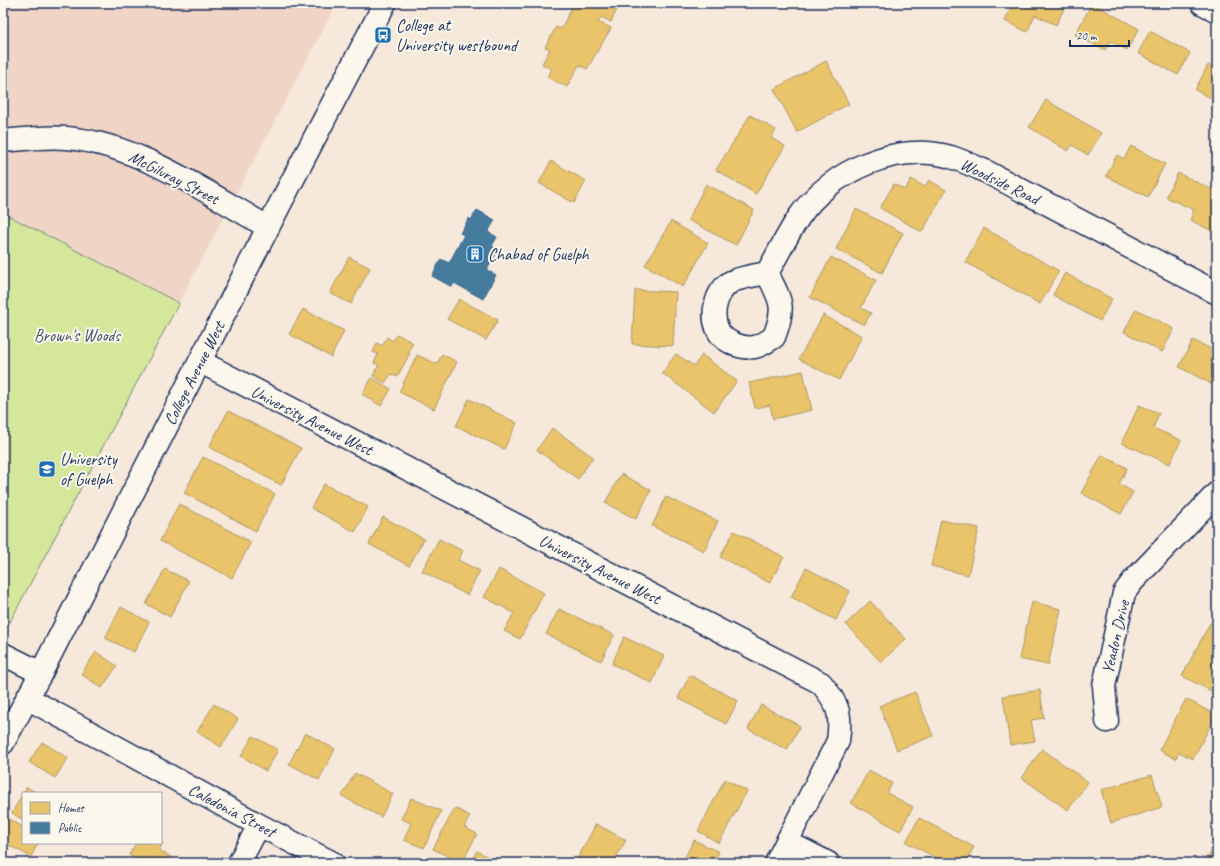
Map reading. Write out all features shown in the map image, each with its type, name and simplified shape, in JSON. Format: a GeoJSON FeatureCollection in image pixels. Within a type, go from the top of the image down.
{"type":"FeatureCollection","features":[{"type":"Feature","properties":{"kind":"street","name":"College Avenue West"},"geometry":{"type":"LineString","coordinates":[[3,743],[41,673],[268,227],[385,3]]}},
{"type":"Feature","properties":{"kind":"street"},"geometry":{"type":"LineString","coordinates":[[1202,3],[1217,11]]}},
{"type":"Feature","properties":{"kind":"street","name":"McGilvray Street"},"geometry":{"type":"LineString","coordinates":[[3,140],[62,137],[84,140],[117,148],[160,166],[268,227]]}},
{"type":"Feature","properties":{"kind":"street","name":"Woodside Road"},"geometry":{"type":"LineString","coordinates":[[767,272],[800,216],[818,195],[849,172],[877,159],[914,153],[950,157],[985,171],[1217,293]]}},
{"type":"Feature","properties":{"kind":"street","name":"University Avenue West"},"geometry":{"type":"LineString","coordinates":[[200,362],[821,683],[836,701],[840,725],[838,741],[776,863]]}},
{"type":"Feature","properties":{"kind":"street","name":"Yeadon Drive"},"geometry":{"type":"LineString","coordinates":[[1107,721],[1104,686],[1124,593],[1133,581],[1217,493]]}},
{"type":"Feature","properties":{"kind":"street"},"geometry":{"type":"LineString","coordinates":[[3,654],[41,673]]}},
{"type":"Feature","properties":{"kind":"street","name":"Caledonia Street"},"geometry":{"type":"LineString","coordinates":[[27,698],[259,825],[333,863]]}},
{"type":"Feature","properties":{"kind":"street"},"geometry":{"type":"LineString","coordinates":[[239,863],[259,825]]}},
{"type":"Feature","properties":{"kind":"street"},"geometry":{"type":"LineString","coordinates":[[787,842],[828,863]]}},
{"type":"Feature","properties":{"kind":"shaded area","name":"University of Guelph"},"geometry":{"type":"Polygon","coordinates":[[[3,3],[337,3],[3,635],[3,3]]]}},
{"type":"Feature","properties":{"kind":"green space","name":"Brown's Woods"},"geometry":{"type":"Polygon","coordinates":[[[3,213],[179,303],[3,635],[3,213]]]}},
{"type":"Feature","properties":{"kind":"building: Homes"},"geometry":{"type":"Polygon","coordinates":[[[574,3],[620,3],[611,22],[601,17],[598,22],[611,28],[587,69],[579,65],[567,87],[547,77],[552,69],[542,64],[550,49],[545,47],[556,27],[561,29],[574,3]]]}},
{"type":"Feature","properties":{"kind":"building: Homes"},"geometry":{"type":"Polygon","coordinates":[[[1013,3],[1067,3],[1056,25],[1035,15],[1027,32],[1005,21],[1013,3]]]}},
{"type":"Feature","properties":{"kind":"building: Homes"},"geometry":{"type":"Polygon","coordinates":[[[1092,3],[1139,29],[1127,50],[1110,41],[1105,50],[1075,35],[1092,3]]]}},
{"type":"Feature","properties":{"kind":"building: Homes"},"geometry":{"type":"Polygon","coordinates":[[[1150,31],[1190,53],[1178,75],[1138,53],[1150,31]]]}},
{"type":"Feature","properties":{"kind":"building: Homes"},"geometry":{"type":"Polygon","coordinates":[[[826,61],[849,104],[797,132],[774,89],[826,61]]]}},
{"type":"Feature","properties":{"kind":"building: Homes"},"geometry":{"type":"Polygon","coordinates":[[[1208,65],[1217,69],[1217,101],[1195,90],[1208,65]]]}},
{"type":"Feature","properties":{"kind":"building: Homes"},"geometry":{"type":"Polygon","coordinates":[[[1046,100],[1101,133],[1088,155],[1072,145],[1068,151],[1029,127],[1046,100]]]}},
{"type":"Feature","properties":{"kind":"building: Homes"},"geometry":{"type":"Polygon","coordinates":[[[750,115],[776,130],[771,138],[785,146],[756,194],[716,170],[750,115]]]}},
{"type":"Feature","properties":{"kind":"building: Homes"},"geometry":{"type":"Polygon","coordinates":[[[1131,146],[1165,164],[1148,197],[1106,176],[1117,155],[1124,159],[1131,146]]]}},
{"type":"Feature","properties":{"kind":"building: Homes"},"geometry":{"type":"Polygon","coordinates":[[[551,161],[586,181],[574,203],[539,183],[551,161]]]}},
{"type":"Feature","properties":{"kind":"building: Homes"},"geometry":{"type":"Polygon","coordinates":[[[1178,173],[1217,192],[1217,227],[1214,232],[1190,220],[1194,210],[1166,197],[1178,173]]]}},
{"type":"Feature","properties":{"kind":"building: Homes"},"geometry":{"type":"Polygon","coordinates":[[[911,179],[925,187],[929,180],[946,190],[922,232],[880,208],[894,184],[905,190],[911,179]]]}},
{"type":"Feature","properties":{"kind":"building: Homes"},"geometry":{"type":"Polygon","coordinates":[[[706,184],[754,210],[736,245],[688,220],[706,184]]]}},
{"type":"Feature","properties":{"kind":"building: Homes"},"geometry":{"type":"Polygon","coordinates":[[[856,209],[903,233],[882,273],[836,249],[856,209]]]}},
{"type":"Feature","properties":{"kind":"building: Homes"},"geometry":{"type":"Polygon","coordinates":[[[671,221],[708,243],[683,287],[645,265],[671,221]]]}},
{"type":"Feature","properties":{"kind":"building: Homes"},"geometry":{"type":"Polygon","coordinates":[[[984,228],[1059,271],[1040,304],[965,262],[984,228]]]}},
{"type":"Feature","properties":{"kind":"building: Homes"},"geometry":{"type":"Polygon","coordinates":[[[349,257],[370,268],[351,304],[330,293],[349,257]]]}},
{"type":"Feature","properties":{"kind":"building: Homes"},"geometry":{"type":"Polygon","coordinates":[[[831,257],[876,280],[861,308],[871,313],[864,325],[810,297],[831,257]]]}},
{"type":"Feature","properties":{"kind":"building: Homes"},"geometry":{"type":"Polygon","coordinates":[[[1065,273],[1112,299],[1100,321],[1053,295],[1065,273]]]}},
{"type":"Feature","properties":{"kind":"building: Homes"},"geometry":{"type":"Polygon","coordinates":[[[635,290],[676,292],[673,346],[632,344],[635,290]]]}},
{"type":"Feature","properties":{"kind":"building: Homes"},"geometry":{"type":"Polygon","coordinates":[[[459,299],[498,320],[486,340],[447,319],[459,299]]]}},
{"type":"Feature","properties":{"kind":"building: Homes"},"geometry":{"type":"Polygon","coordinates":[[[303,309],[344,331],[331,357],[289,334],[303,309]]]}},
{"type":"Feature","properties":{"kind":"building: Homes"},"geometry":{"type":"Polygon","coordinates":[[[1136,309],[1174,329],[1162,352],[1124,332],[1136,309]]]}},
{"type":"Feature","properties":{"kind":"building: Homes"},"geometry":{"type":"Polygon","coordinates":[[[823,315],[862,336],[839,380],[799,359],[823,315]]]}},
{"type":"Feature","properties":{"kind":"building: Homes"},"geometry":{"type":"Polygon","coordinates":[[[397,334],[413,343],[408,352],[410,353],[397,377],[391,374],[385,383],[373,376],[379,365],[374,363],[378,354],[373,352],[377,343],[382,346],[387,337],[393,341],[397,334]]]}},
{"type":"Feature","properties":{"kind":"building: Homes"},"geometry":{"type":"Polygon","coordinates":[[[1193,340],[1217,352],[1217,387],[1179,367],[1193,340]]]}},
{"type":"Feature","properties":{"kind":"building: Homes"},"geometry":{"type":"Polygon","coordinates":[[[442,354],[457,362],[434,409],[399,392],[417,355],[437,364],[442,354]]]}},
{"type":"Feature","properties":{"kind":"building: Homes"},"geometry":{"type":"Polygon","coordinates":[[[676,354],[694,366],[702,355],[737,381],[714,412],[662,373],[676,354]]]}},
{"type":"Feature","properties":{"kind":"building: Homes"},"geometry":{"type":"Polygon","coordinates":[[[803,371],[812,410],[773,419],[770,405],[755,408],[749,383],[803,371]]]}},
{"type":"Feature","properties":{"kind":"building: Homes"},"geometry":{"type":"Polygon","coordinates":[[[372,378],[391,389],[381,406],[362,394],[372,378]]]}},
{"type":"Feature","properties":{"kind":"building: Homes"},"geometry":{"type":"Polygon","coordinates":[[[469,399],[517,423],[504,449],[456,426],[469,399]]]}},
{"type":"Feature","properties":{"kind":"building: Homes"},"geometry":{"type":"Polygon","coordinates":[[[1139,405],[1159,413],[1153,428],[1181,440],[1170,464],[1122,443],[1139,405]]]}},
{"type":"Feature","properties":{"kind":"building: Homes"},"geometry":{"type":"Polygon","coordinates":[[[228,411],[301,448],[281,485],[209,447],[228,411]]]}},
{"type":"Feature","properties":{"kind":"building: Homes"},"geometry":{"type":"Polygon","coordinates":[[[552,428],[593,457],[578,479],[537,450],[552,428]]]}},
{"type":"Feature","properties":{"kind":"building: Homes"},"geometry":{"type":"Polygon","coordinates":[[[1102,455],[1127,468],[1119,484],[1133,492],[1121,514],[1081,493],[1102,455]]]}},
{"type":"Feature","properties":{"kind":"building: Homes"},"geometry":{"type":"Polygon","coordinates":[[[203,457],[275,494],[256,531],[184,493],[203,457]]]}},
{"type":"Feature","properties":{"kind":"building: Homes"},"geometry":{"type":"Polygon","coordinates":[[[621,474],[651,490],[636,519],[605,503],[621,474]]]}},
{"type":"Feature","properties":{"kind":"building: Homes"},"geometry":{"type":"Polygon","coordinates":[[[324,484],[368,507],[355,532],[311,508],[324,484]]]}},
{"type":"Feature","properties":{"kind":"building: Homes"},"geometry":{"type":"Polygon","coordinates":[[[666,497],[718,521],[704,551],[652,526],[666,497]]]}},
{"type":"Feature","properties":{"kind":"building: Homes"},"geometry":{"type":"Polygon","coordinates":[[[179,504],[251,542],[232,578],[160,541],[179,504]]]}},
{"type":"Feature","properties":{"kind":"building: Homes"},"geometry":{"type":"Polygon","coordinates":[[[383,517],[424,539],[409,566],[369,544],[383,517]]]}},
{"type":"Feature","properties":{"kind":"building: Homes"},"geometry":{"type":"Polygon","coordinates":[[[941,520],[979,528],[968,575],[931,566],[941,520]]]}},
{"type":"Feature","properties":{"kind":"building: Homes"},"geometry":{"type":"Polygon","coordinates":[[[734,531],[784,557],[770,583],[720,557],[734,531]]]}},
{"type":"Feature","properties":{"kind":"building: Homes"},"geometry":{"type":"Polygon","coordinates":[[[439,539],[463,551],[458,560],[480,571],[467,595],[422,571],[439,539]]]}},
{"type":"Feature","properties":{"kind":"building: Homes"},"geometry":{"type":"Polygon","coordinates":[[[806,568],[850,591],[836,620],[791,597],[806,568]]]}},
{"type":"Feature","properties":{"kind":"building: Homes"},"geometry":{"type":"Polygon","coordinates":[[[165,569],[189,581],[170,617],[146,604],[165,569]]]}},
{"type":"Feature","properties":{"kind":"building: Homes"},"geometry":{"type":"Polygon","coordinates":[[[499,569],[544,593],[520,639],[504,631],[514,613],[484,597],[499,569]]]}},
{"type":"Feature","properties":{"kind":"building: Homes"},"geometry":{"type":"Polygon","coordinates":[[[870,601],[906,639],[881,662],[846,624],[870,601]]]}},
{"type":"Feature","properties":{"kind":"building: Homes"},"geometry":{"type":"Polygon","coordinates":[[[1032,602],[1061,609],[1048,665],[1019,659],[1032,602]]]}},
{"type":"Feature","properties":{"kind":"building: Homes"},"geometry":{"type":"Polygon","coordinates":[[[121,607],[149,622],[134,652],[105,638],[121,607]]]}},
{"type":"Feature","properties":{"kind":"building: Homes"},"geometry":{"type":"Polygon","coordinates":[[[559,609],[614,635],[601,661],[546,634],[559,609]]]}},
{"type":"Feature","properties":{"kind":"building: Homes"},"geometry":{"type":"Polygon","coordinates":[[[1210,623],[1217,626],[1217,680],[1211,691],[1182,676],[1210,623]]]}},
{"type":"Feature","properties":{"kind":"building: Homes"},"geometry":{"type":"Polygon","coordinates":[[[624,637],[664,656],[652,683],[612,664],[624,637]]]}},
{"type":"Feature","properties":{"kind":"building: Homes"},"geometry":{"type":"Polygon","coordinates":[[[96,652],[117,666],[102,688],[81,674],[96,652]]]}},
{"type":"Feature","properties":{"kind":"building: Homes"},"geometry":{"type":"Polygon","coordinates":[[[690,675],[738,701],[726,724],[678,698],[690,675]]]}},
{"type":"Feature","properties":{"kind":"building: Homes"},"geometry":{"type":"Polygon","coordinates":[[[1040,690],[1044,718],[1031,720],[1035,741],[1010,745],[1003,696],[1040,690]]]}},
{"type":"Feature","properties":{"kind":"building: Homes"},"geometry":{"type":"Polygon","coordinates":[[[915,692],[933,736],[897,750],[879,706],[915,692]]]}},
{"type":"Feature","properties":{"kind":"building: Homes"},"geometry":{"type":"Polygon","coordinates":[[[1186,699],[1216,715],[1193,759],[1179,752],[1176,759],[1159,750],[1186,699]]]}},
{"type":"Feature","properties":{"kind":"building: Homes"},"geometry":{"type":"Polygon","coordinates":[[[214,704],[238,719],[221,747],[197,732],[214,704]]]}},
{"type":"Feature","properties":{"kind":"building: Homes"},"geometry":{"type":"Polygon","coordinates":[[[761,705],[800,726],[787,750],[748,729],[761,705]]]}},
{"type":"Feature","properties":{"kind":"building: Homes"},"geometry":{"type":"Polygon","coordinates":[[[305,733],[335,749],[319,780],[289,764],[305,733]]]}},
{"type":"Feature","properties":{"kind":"building: Homes"},"geometry":{"type":"Polygon","coordinates":[[[253,736],[278,750],[266,771],[241,756],[253,736]]]}},
{"type":"Feature","properties":{"kind":"building: Homes"},"geometry":{"type":"Polygon","coordinates":[[[42,742],[68,758],[55,778],[29,762],[42,742]]]}},
{"type":"Feature","properties":{"kind":"building: Homes"},"geometry":{"type":"Polygon","coordinates":[[[1042,749],[1088,782],[1068,810],[1022,778],[1042,749]]]}},
{"type":"Feature","properties":{"kind":"building: Homes"},"geometry":{"type":"Polygon","coordinates":[[[869,770],[892,783],[887,793],[913,807],[900,831],[851,803],[869,770]]]}},
{"type":"Feature","properties":{"kind":"building: Homes"},"geometry":{"type":"Polygon","coordinates":[[[355,773],[393,794],[381,817],[342,796],[355,773]]]}},
{"type":"Feature","properties":{"kind":"building: Homes"},"geometry":{"type":"Polygon","coordinates":[[[1152,775],[1162,807],[1111,823],[1101,790],[1152,775]]]}},
{"type":"Feature","properties":{"kind":"building: Homes"},"geometry":{"type":"Polygon","coordinates":[[[725,779],[747,791],[719,843],[698,831],[725,779]]]}},
{"type":"Feature","properties":{"kind":"building: Homes"},"geometry":{"type":"Polygon","coordinates":[[[27,787],[35,792],[24,792],[27,787]]]}},
{"type":"Feature","properties":{"kind":"building: Homes"},"geometry":{"type":"Polygon","coordinates":[[[22,795],[22,819],[12,813],[22,795]]]}},
{"type":"Feature","properties":{"kind":"building: Homes"},"geometry":{"type":"Polygon","coordinates":[[[411,798],[441,811],[424,848],[404,840],[411,823],[401,819],[411,798]]]}},
{"type":"Feature","properties":{"kind":"building: Homes"},"geometry":{"type":"Polygon","coordinates":[[[455,808],[470,816],[464,827],[477,834],[462,863],[433,849],[455,808]]]}},
{"type":"Feature","properties":{"kind":"building: Homes"},"geometry":{"type":"Polygon","coordinates":[[[5,817],[22,826],[22,844],[38,844],[31,857],[3,842],[3,821],[5,817]]]}},
{"type":"Feature","properties":{"kind":"building: Homes"},"geometry":{"type":"Polygon","coordinates":[[[919,818],[974,847],[965,863],[946,863],[906,842],[919,818]]]}},
{"type":"Feature","properties":{"kind":"building: Homes"},"geometry":{"type":"Polygon","coordinates":[[[596,824],[626,840],[613,863],[575,863],[596,824]]]}},
{"type":"Feature","properties":{"kind":"building: Homes"},"geometry":{"type":"Polygon","coordinates":[[[694,840],[719,852],[713,863],[682,863],[694,840]]]}},
{"type":"Feature","properties":{"kind":"building: Homes"},"geometry":{"type":"Polygon","coordinates":[[[1217,841],[1217,863],[1205,863],[1217,841]]]}},
{"type":"Feature","properties":{"kind":"building: Homes"},"geometry":{"type":"Polygon","coordinates":[[[162,842],[163,843],[159,850],[171,857],[167,863],[143,863],[129,855],[135,844],[162,844],[162,842]]]}},
{"type":"Feature","properties":{"kind":"building: Homes"},"geometry":{"type":"Polygon","coordinates":[[[477,851],[499,863],[470,863],[477,851]]]}},
{"type":"Feature","properties":{"kind":"building: Public","name":"Chabad of Guelph"},"geometry":{"type":"Polygon","coordinates":[[[477,210],[495,220],[488,232],[497,237],[492,246],[498,250],[487,270],[496,275],[483,299],[454,283],[452,287],[432,276],[441,259],[449,263],[464,235],[460,233],[469,218],[471,220],[477,210]]]}},
{"type":"Feature","properties":{"kind":"place","name":"College at University westbound"},"geometry":{"type":"Point","coordinates":[383,35]}},
{"type":"Feature","properties":{"kind":"place","name":"Chabad of Guelph"},"geometry":{"type":"Point","coordinates":[475,254]}},
{"type":"Feature","properties":{"kind":"place","name":"University of Guelph"},"geometry":{"type":"Point","coordinates":[47,469]}}]}
